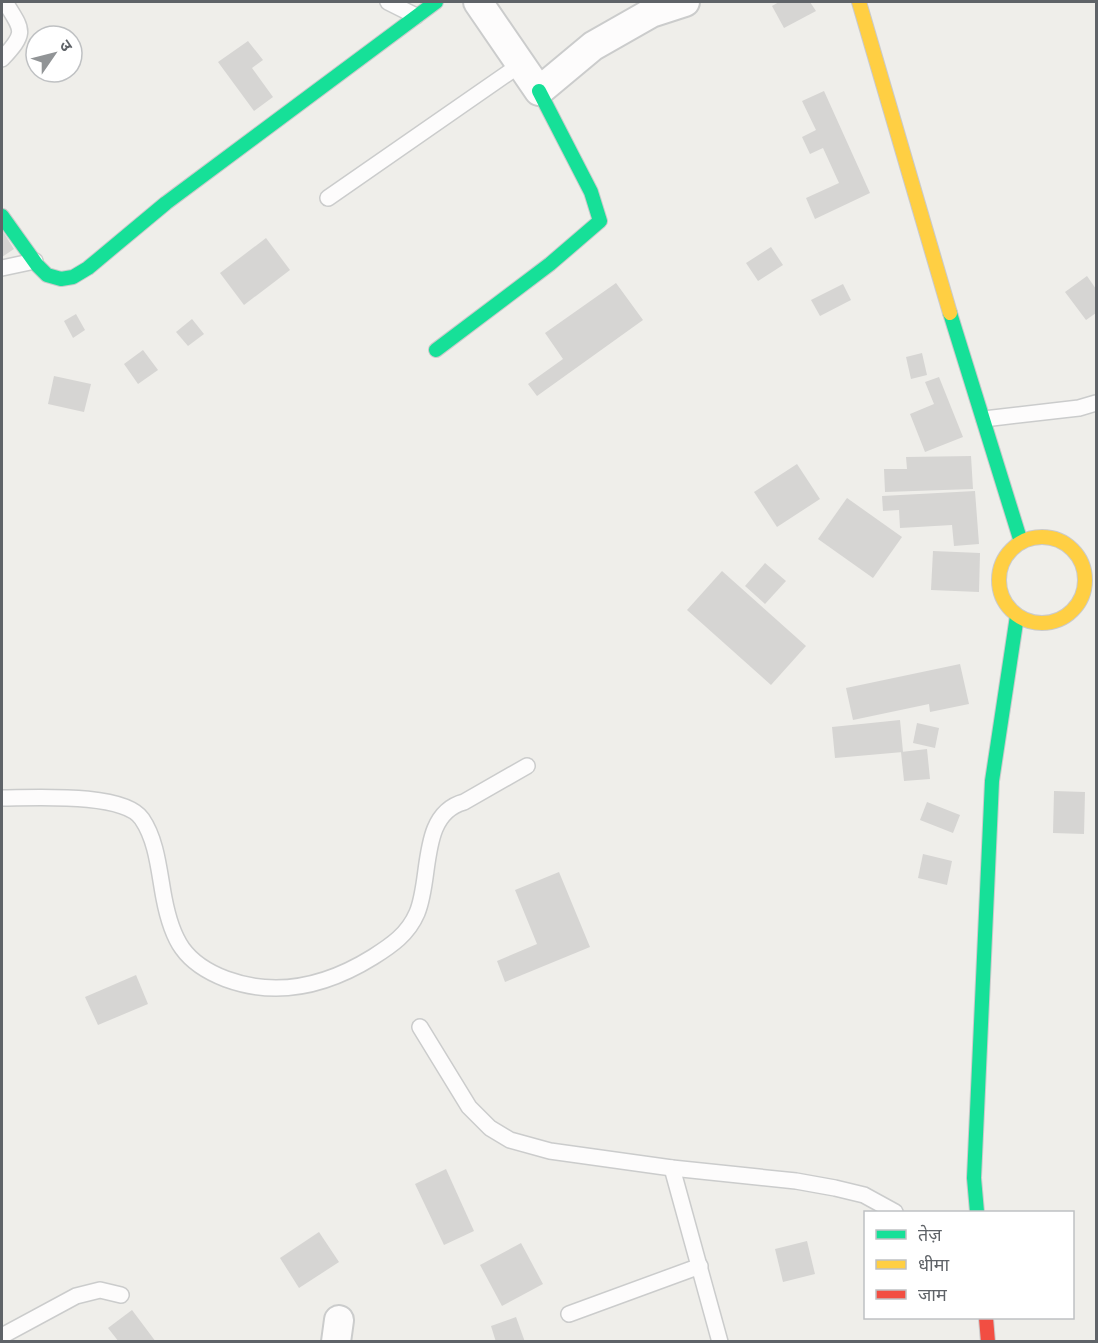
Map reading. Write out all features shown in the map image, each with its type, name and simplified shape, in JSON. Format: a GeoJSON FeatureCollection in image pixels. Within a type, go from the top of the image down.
{"type":"FeatureCollection","features":[{"type":"Feature","properties":{"kind":"main road"},"geometry":{"type":"LineString","coordinates":[[2,216],[34,261],[47,275],[61,279],[73,277],[88,268],[166,203],[436,2]]}},
{"type":"Feature","properties":{"kind":"main road"},"geometry":{"type":"LineString","coordinates":[[859,2],[942,288],[1021,542]]}},
{"type":"Feature","properties":{"kind":"main road"},"geometry":{"type":"LineString","coordinates":[[436,350],[550,264],[600,221],[591,192],[539,91]]}},
{"type":"Feature","properties":{"kind":"main road"},"geometry":{"type":"LineString","coordinates":[[1034,537],[1048,537],[1062,542],[1073,550],[1081,562],[1090,592],[1070,613],[1058,620],[1044,623],[1030,622],[1017,616],[1007,606],[1000,592],[999,578],[1002,564],[1009,551],[1021,542],[1034,537]]}},
{"type":"Feature","properties":{"kind":"main road"},"geometry":{"type":"LineString","coordinates":[[977,1211],[974,1178],[993,782],[1017,616]]}},
{"type":"Feature","properties":{"kind":"main road"},"geometry":{"type":"LineString","coordinates":[[986,1319],[988,1341]]}},
{"type":"Feature","properties":{"kind":"street"},"geometry":{"type":"LineString","coordinates":[[478,2],[539,91],[593,46],[651,13],[684,2]]}},
{"type":"Feature","properties":{"kind":"lane"},"geometry":{"type":"LineString","coordinates":[[2,59],[18,39],[20,31],[18,23],[5,2]]}},
{"type":"Feature","properties":{"kind":"lane"},"geometry":{"type":"LineString","coordinates":[[388,2],[416,16]]}},
{"type":"Feature","properties":{"kind":"lane"},"geometry":{"type":"LineString","coordinates":[[328,198],[521,64]]}},
{"type":"Feature","properties":{"kind":"lane"},"geometry":{"type":"LineString","coordinates":[[2,268],[34,261]]}},
{"type":"Feature","properties":{"kind":"lane"},"geometry":{"type":"LineString","coordinates":[[984,419],[1079,408],[1096,403]]}},
{"type":"Feature","properties":{"kind":"lane"},"geometry":{"type":"LineString","coordinates":[[2,798],[66,797],[129,808],[141,817],[148,832],[157,859],[169,925],[180,946],[194,961],[214,974],[243,985],[271,989],[303,987],[332,979],[396,943],[409,928],[418,912],[432,839],[443,814],[453,805],[464,802],[527,766]]}},
{"type":"Feature","properties":{"kind":"lane"},"geometry":{"type":"LineString","coordinates":[[420,1027],[469,1107],[490,1128],[510,1140],[550,1151],[835,1188],[864,1195],[893,1211]]}},
{"type":"Feature","properties":{"kind":"lane"},"geometry":{"type":"LineString","coordinates":[[672,1168],[720,1341]]}},
{"type":"Feature","properties":{"kind":"lane"},"geometry":{"type":"LineString","coordinates":[[569,1314],[700,1266]]}},
{"type":"Feature","properties":{"kind":"lane"},"geometry":{"type":"LineString","coordinates":[[2,1336],[76,1296],[100,1290],[121,1295]]}},
{"type":"Feature","properties":{"kind":"building"},"geometry":{"type":"Polygon","coordinates":[[[779,2],[810,2],[816,11],[784,28],[772,6],[779,2]]]}},
{"type":"Feature","properties":{"kind":"building"},"geometry":{"type":"Polygon","coordinates":[[[248,41],[263,60],[252,68],[273,97],[254,111],[218,62],[248,41]]]}},
{"type":"Feature","properties":{"kind":"building"},"geometry":{"type":"Polygon","coordinates":[[[824,91],[870,193],[815,219],[806,198],[839,183],[823,148],[810,154],[802,137],[816,130],[802,101],[824,91]]]}},
{"type":"Feature","properties":{"kind":"building"},"geometry":{"type":"Polygon","coordinates":[[[2,230],[14,249],[2,257],[2,230]]]}},
{"type":"Feature","properties":{"kind":"building"},"geometry":{"type":"Polygon","coordinates":[[[266,238],[290,270],[244,305],[220,273],[266,238]]]}},
{"type":"Feature","properties":{"kind":"building"},"geometry":{"type":"Polygon","coordinates":[[[771,247],[783,265],[758,281],[746,263],[771,247]]]}},
{"type":"Feature","properties":{"kind":"building"},"geometry":{"type":"Polygon","coordinates":[[[1087,276],[1096,289],[1096,313],[1086,320],[1065,292],[1087,276]]]}},
{"type":"Feature","properties":{"kind":"building"},"geometry":{"type":"Polygon","coordinates":[[[616,283],[643,320],[537,396],[528,384],[563,359],[545,333],[616,283]]]}},
{"type":"Feature","properties":{"kind":"building"},"geometry":{"type":"Polygon","coordinates":[[[843,284],[851,300],[820,316],[811,300],[843,284]]]}},
{"type":"Feature","properties":{"kind":"building"},"geometry":{"type":"Polygon","coordinates":[[[76,314],[85,330],[73,338],[64,321],[76,314]]]}},
{"type":"Feature","properties":{"kind":"building"},"geometry":{"type":"Polygon","coordinates":[[[192,319],[204,334],[188,346],[176,332],[192,319]]]}},
{"type":"Feature","properties":{"kind":"building"},"geometry":{"type":"Polygon","coordinates":[[[143,350],[158,370],[138,384],[124,364],[143,350]]]}},
{"type":"Feature","properties":{"kind":"building"},"geometry":{"type":"Polygon","coordinates":[[[922,353],[927,375],[911,379],[906,357],[922,353]]]}},
{"type":"Feature","properties":{"kind":"building"},"geometry":{"type":"Polygon","coordinates":[[[54,376],[91,384],[84,412],[48,404],[54,376]]]}},
{"type":"Feature","properties":{"kind":"building"},"geometry":{"type":"Polygon","coordinates":[[[939,377],[963,437],[925,452],[910,414],[934,404],[925,382],[939,377]]]}},
{"type":"Feature","properties":{"kind":"building"},"geometry":{"type":"Polygon","coordinates":[[[971,456],[973,489],[885,492],[884,469],[907,469],[906,457],[971,456]]]}},
{"type":"Feature","properties":{"kind":"building"},"geometry":{"type":"Polygon","coordinates":[[[797,464],[820,499],[777,527],[754,492],[797,464]]]}},
{"type":"Feature","properties":{"kind":"building"},"geometry":{"type":"Polygon","coordinates":[[[975,491],[979,544],[954,546],[952,525],[900,528],[899,510],[883,511],[882,496],[975,491]]]}},
{"type":"Feature","properties":{"kind":"building"},"geometry":{"type":"Polygon","coordinates":[[[847,498],[902,537],[873,578],[818,539],[847,498]]]}},
{"type":"Feature","properties":{"kind":"building"},"geometry":{"type":"Polygon","coordinates":[[[933,551],[980,553],[979,592],[931,590],[933,551]]]}},
{"type":"Feature","properties":{"kind":"building"},"geometry":{"type":"Polygon","coordinates":[[[765,563],[786,581],[765,604],[745,586],[765,563]]]}},
{"type":"Feature","properties":{"kind":"building"},"geometry":{"type":"Polygon","coordinates":[[[722,571],[806,646],[771,685],[687,610],[722,571]]]}},
{"type":"Feature","properties":{"kind":"building"},"geometry":{"type":"Polygon","coordinates":[[[960,664],[969,704],[930,712],[929,704],[853,720],[846,688],[960,664]]]}},
{"type":"Feature","properties":{"kind":"building"},"geometry":{"type":"Polygon","coordinates":[[[900,720],[903,752],[835,758],[832,727],[900,720]]]}},
{"type":"Feature","properties":{"kind":"building"},"geometry":{"type":"Polygon","coordinates":[[[917,723],[939,728],[935,748],[913,743],[917,723]]]}},
{"type":"Feature","properties":{"kind":"building"},"geometry":{"type":"Polygon","coordinates":[[[927,749],[930,779],[904,781],[901,752],[927,749]]]}},
{"type":"Feature","properties":{"kind":"building"},"geometry":{"type":"Polygon","coordinates":[[[1054,791],[1085,792],[1084,834],[1053,833],[1054,791]]]}},
{"type":"Feature","properties":{"kind":"building"},"geometry":{"type":"Polygon","coordinates":[[[927,802],[960,815],[953,833],[920,820],[927,802]]]}},
{"type":"Feature","properties":{"kind":"building"},"geometry":{"type":"Polygon","coordinates":[[[923,854],[952,861],[947,885],[918,878],[923,854]]]}},
{"type":"Feature","properties":{"kind":"building"},"geometry":{"type":"Polygon","coordinates":[[[559,872],[590,947],[505,982],[497,961],[537,944],[515,890],[559,872]]]}},
{"type":"Feature","properties":{"kind":"building"},"geometry":{"type":"Polygon","coordinates":[[[136,975],[148,1004],[98,1025],[85,997],[136,975]]]}},
{"type":"Feature","properties":{"kind":"building"},"geometry":{"type":"Polygon","coordinates":[[[446,1169],[474,1231],[444,1245],[415,1184],[446,1169]]]}},
{"type":"Feature","properties":{"kind":"building"},"geometry":{"type":"Polygon","coordinates":[[[319,1232],[339,1262],[299,1288],[280,1258],[319,1232]]]}},
{"type":"Feature","properties":{"kind":"building"},"geometry":{"type":"Polygon","coordinates":[[[807,1241],[815,1274],[783,1282],[775,1249],[807,1241]]]}},
{"type":"Feature","properties":{"kind":"building"},"geometry":{"type":"Polygon","coordinates":[[[521,1243],[543,1284],[502,1306],[480,1265],[521,1243]]]}},
{"type":"Feature","properties":{"kind":"building"},"geometry":{"type":"Polygon","coordinates":[[[132,1310],[156,1342],[119,1342],[108,1328],[132,1310]]]}},
{"type":"Feature","properties":{"kind":"building"},"geometry":{"type":"Polygon","coordinates":[[[516,1317],[525,1342],[496,1342],[491,1326],[516,1317]]]}},
{"type":"Feature","properties":{"kind":"traffic: fast"},"geometry":{"type":"LineString","coordinates":[[2,216],[37,265],[47,275],[61,279],[73,277],[88,268],[166,203],[436,2]]}},
{"type":"Feature","properties":{"kind":"traffic: fast"},"geometry":{"type":"LineString","coordinates":[[436,350],[550,264],[600,221],[591,192],[539,91]]}},
{"type":"Feature","properties":{"kind":"traffic: fast"},"geometry":{"type":"LineString","coordinates":[[950,313],[1021,542]]}},
{"type":"Feature","properties":{"kind":"traffic: fast"},"geometry":{"type":"LineString","coordinates":[[977,1211],[974,1178],[992,781],[1017,616]]}},
{"type":"Feature","properties":{"kind":"traffic: slow"},"geometry":{"type":"LineString","coordinates":[[859,2],[950,313]]}},
{"type":"Feature","properties":{"kind":"traffic: slow"},"geometry":{"type":"LineString","coordinates":[[1042,537],[1066,544],[1078,556],[1085,580],[1078,604],[1066,616],[1042,623],[1018,616],[1006,604],[999,580],[1006,556],[1018,544],[1042,537]]}},
{"type":"Feature","properties":{"kind":"traffic: jam"},"geometry":{"type":"LineString","coordinates":[[986,1319],[988,1342]]}}]}
